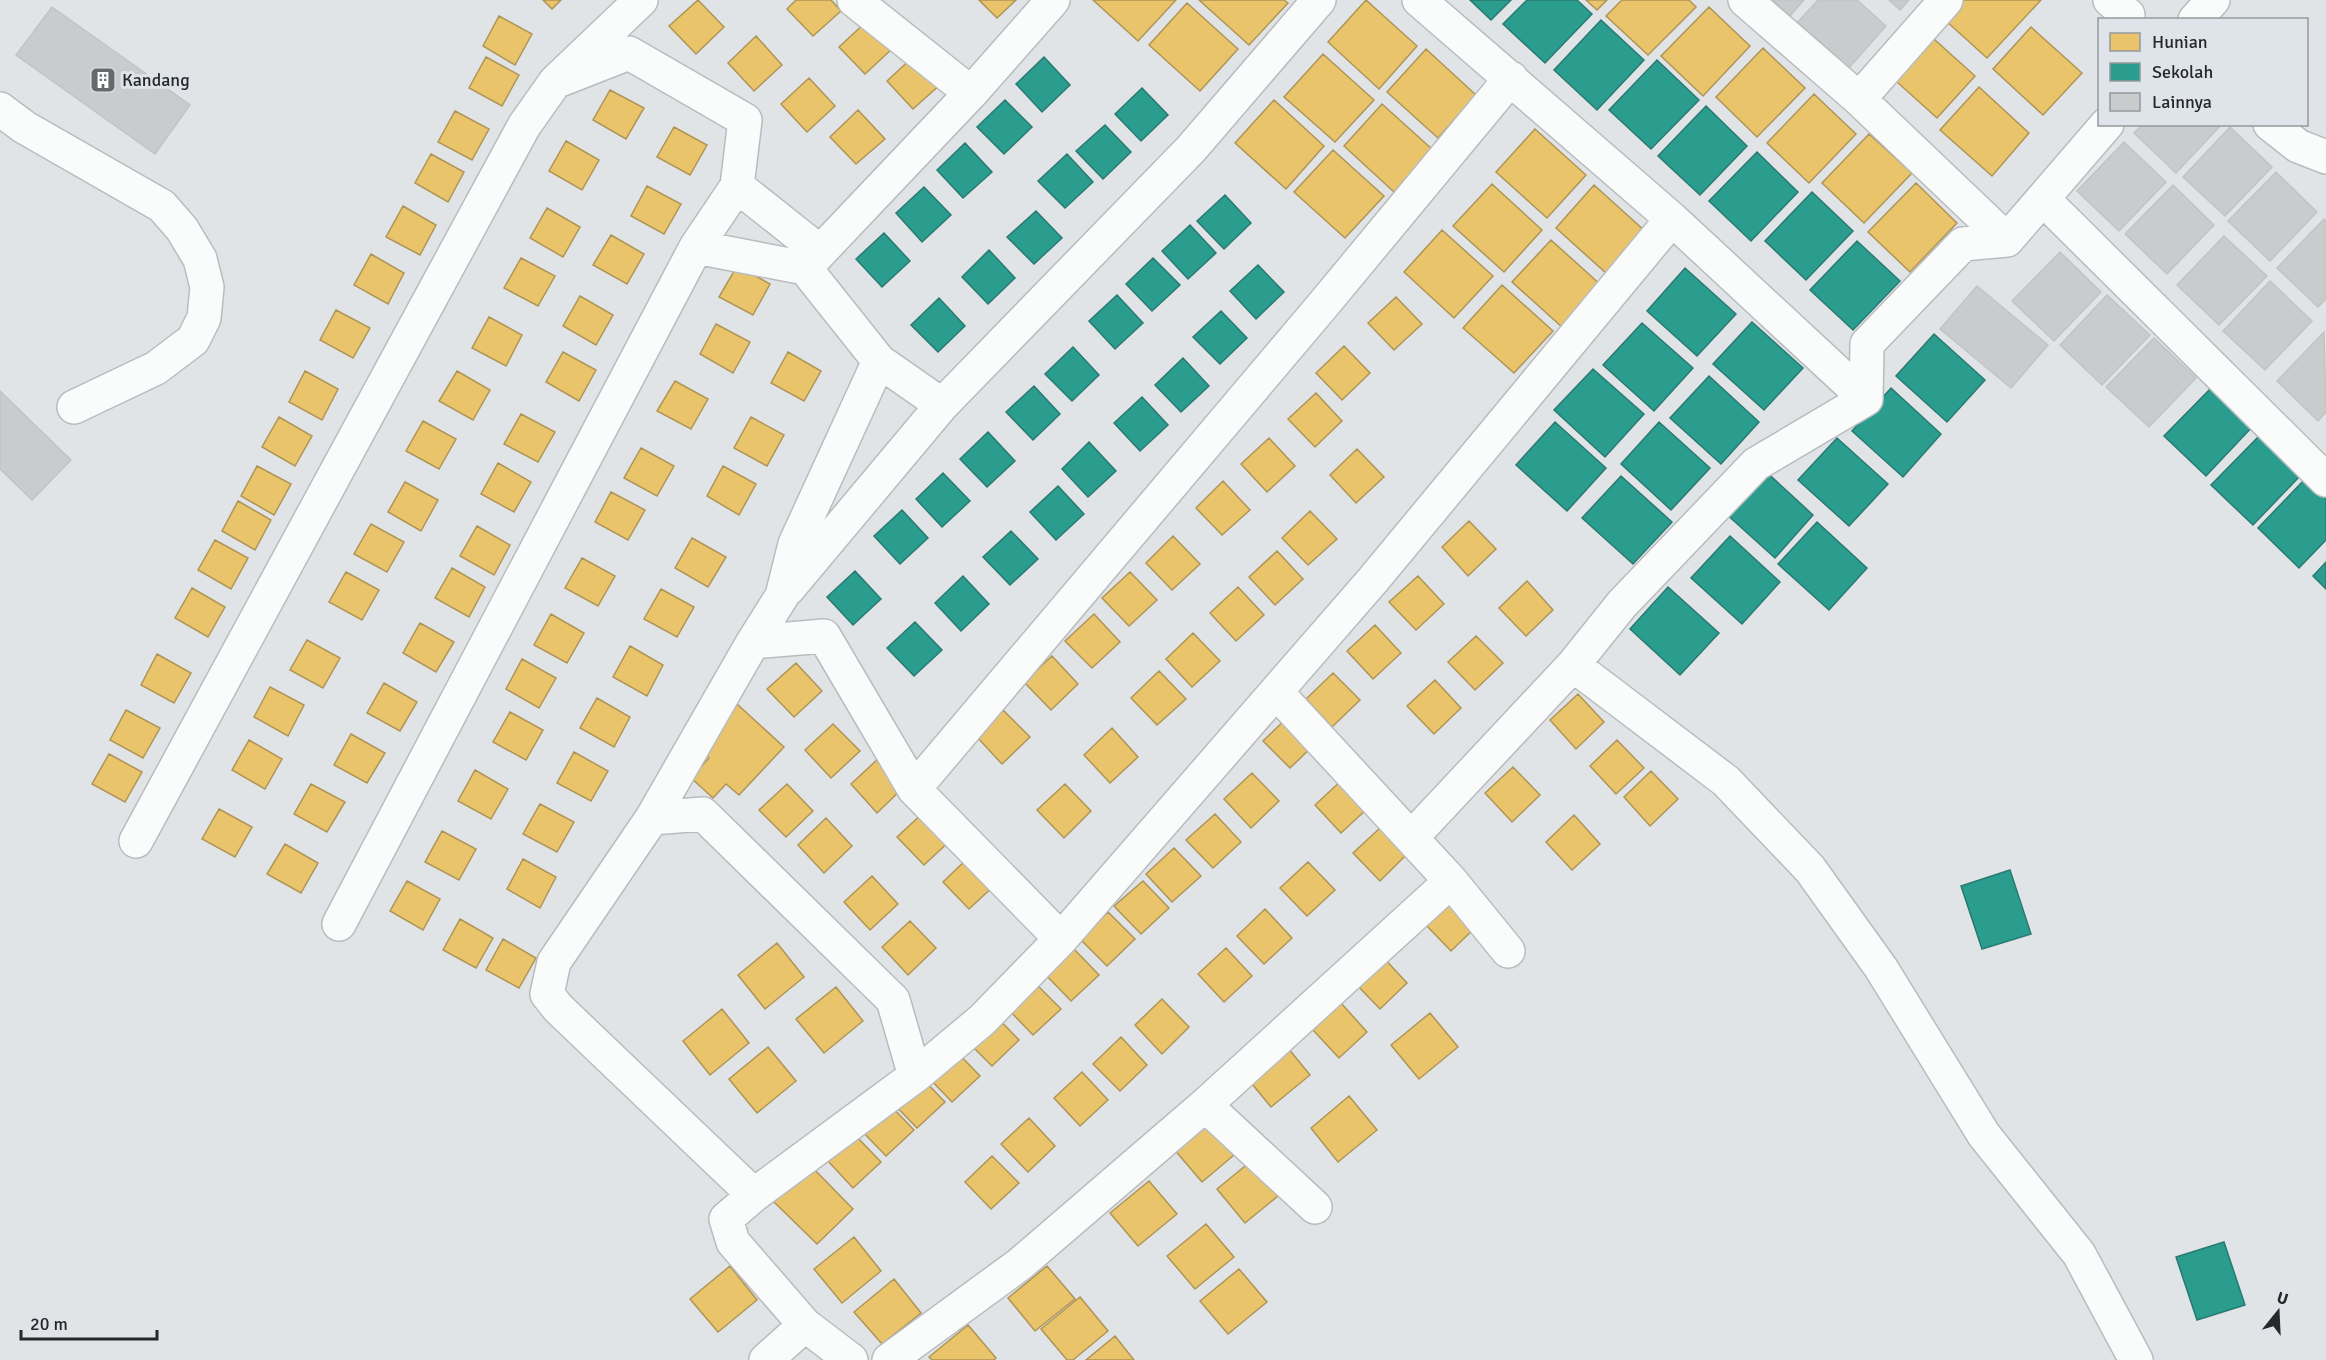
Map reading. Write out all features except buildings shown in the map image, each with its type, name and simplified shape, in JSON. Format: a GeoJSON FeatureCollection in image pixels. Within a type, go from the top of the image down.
{"type":"FeatureCollection","features":[{"type":"Feature","properties":{"kind":"street"},"geometry":{"type":"LineString","coordinates":[[136,841],[524,126],[555,82],[640,0]]}},
{"type":"Feature","properties":{"kind":"street"},"geometry":{"type":"LineString","coordinates":[[854,0],[971,93]]}},
{"type":"Feature","properties":{"kind":"street"},"geometry":{"type":"LineString","coordinates":[[812,260],[971,93],[1053,0]]}},
{"type":"Feature","properties":{"kind":"street"},"geometry":{"type":"LineString","coordinates":[[754,1195],[558,1008],[548,994],[554,962],[652,818],[782,596],[942,405],[1191,149],[1319,0]]}},
{"type":"Feature","properties":{"kind":"street"},"geometry":{"type":"LineString","coordinates":[[1419,0],[1672,219],[1866,399]]}},
{"type":"Feature","properties":{"kind":"street"},"geometry":{"type":"LineString","coordinates":[[1745,0],[1859,99],[2007,240]]}},
{"type":"Feature","properties":{"kind":"street"},"geometry":{"type":"LineString","coordinates":[[1859,99],[1946,0]]}},
{"type":"Feature","properties":{"kind":"street"},"geometry":{"type":"LineString","coordinates":[[2110,0],[2128,15],[2128,18]]}},
{"type":"Feature","properties":{"kind":"street"},"geometry":{"type":"LineString","coordinates":[[2197,18],[2213,0]]}},
{"type":"Feature","properties":{"kind":"street"},"geometry":{"type":"LineString","coordinates":[[339,924],[696,247],[737,186],[746,120],[630,53],[555,82]]}},
{"type":"Feature","properties":{"kind":"street"},"geometry":{"type":"LineString","coordinates":[[914,789],[1316,314],[1510,78]]}},
{"type":"Feature","properties":{"kind":"street"},"geometry":{"type":"LineString","coordinates":[[0,109],[24,127],[162,206],[182,229],[200,259],[207,287],[204,318],[193,340],[156,368],[74,407]]}},
{"type":"Feature","properties":{"kind":"street"},"geometry":{"type":"LineString","coordinates":[[1866,399],[1867,344],[1963,244],[2007,240],[2044,200],[2104,126]]}},
{"type":"Feature","properties":{"kind":"street"},"geometry":{"type":"LineString","coordinates":[[2273,126],[2298,146],[2326,157]]}},
{"type":"Feature","properties":{"kind":"street"},"geometry":{"type":"LineString","coordinates":[[737,186],[812,260],[879,361],[942,405]]}},
{"type":"Feature","properties":{"kind":"street"},"geometry":{"type":"LineString","coordinates":[[2044,200],[2326,480]]}},
{"type":"Feature","properties":{"kind":"street"},"geometry":{"type":"LineString","coordinates":[[852,1360],[805,1325],[733,1242],[726,1219],[754,1195],[915,1076],[982,1020],[1061,939],[1276,693],[1672,219]]}},
{"type":"Feature","properties":{"kind":"street"},"geometry":{"type":"LineString","coordinates":[[696,247],[812,260]]}},
{"type":"Feature","properties":{"kind":"street"},"geometry":{"type":"LineString","coordinates":[[782,596],[798,535],[879,361]]}},
{"type":"Feature","properties":{"kind":"street"},"geometry":{"type":"LineString","coordinates":[[1411,838],[1573,666],[1622,604],[1756,464],[1866,399]]}},
{"type":"Feature","properties":{"kind":"street"},"geometry":{"type":"LineString","coordinates":[[753,642],[824,636],[914,789],[1061,939]]}},
{"type":"Feature","properties":{"kind":"street"},"geometry":{"type":"LineString","coordinates":[[1573,666],[1726,781],[1810,869],[1881,968],[1984,1135],[2079,1254],[2136,1360]]}},
{"type":"Feature","properties":{"kind":"street"},"geometry":{"type":"LineString","coordinates":[[1276,693],[1451,881],[1508,951]]}},
{"type":"Feature","properties":{"kind":"street"},"geometry":{"type":"LineString","coordinates":[[652,818],[703,814],[893,1000],[915,1076]]}},
{"type":"Feature","properties":{"kind":"street"},"geometry":{"type":"LineString","coordinates":[[889,1360],[1020,1264],[1205,1106],[1451,881]]}},
{"type":"Feature","properties":{"kind":"street"},"geometry":{"type":"LineString","coordinates":[[1205,1106],[1315,1207]]}},
{"type":"Feature","properties":{"kind":"street"},"geometry":{"type":"LineString","coordinates":[[766,1360],[805,1325]]}},
{"type":"Feature","properties":{"kind":"place","name":"Kandang"},"geometry":{"type":"Point","coordinates":[103,80]}}]}
